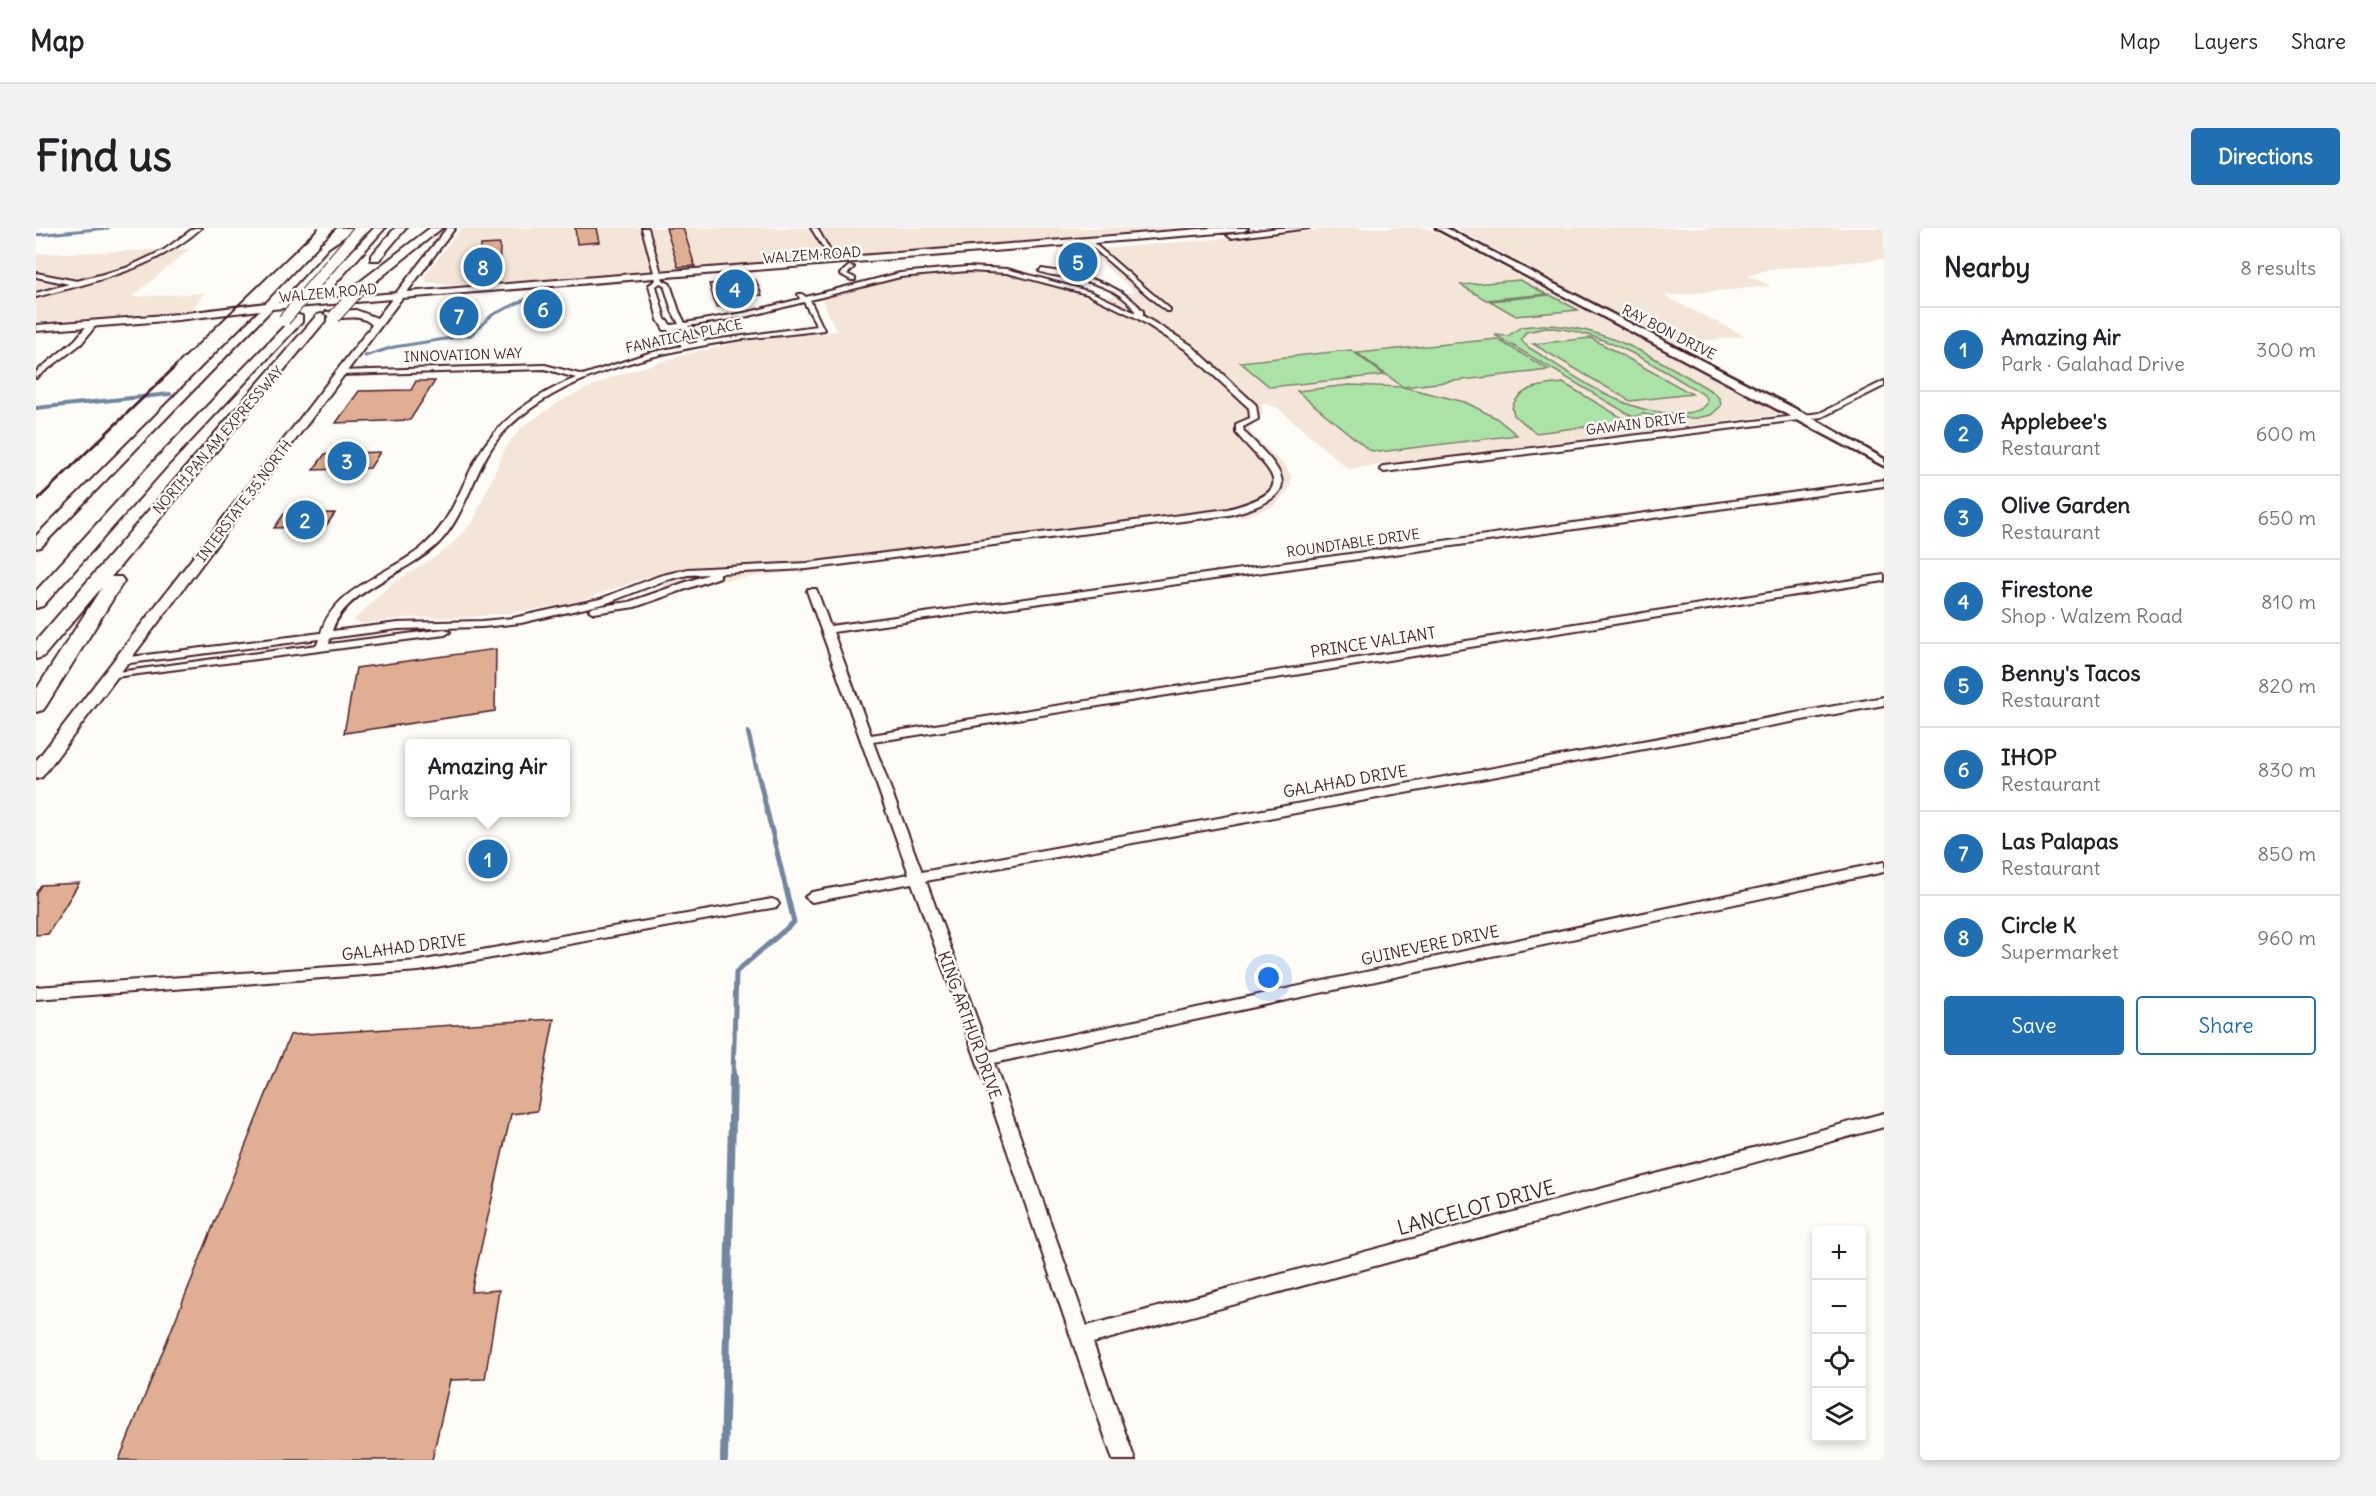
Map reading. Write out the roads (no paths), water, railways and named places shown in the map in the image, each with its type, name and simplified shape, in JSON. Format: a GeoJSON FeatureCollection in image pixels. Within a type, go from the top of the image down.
{"type":"FeatureCollection","features":[{"type":"Feature","properties":{"kind":"highway"},"geometry":{"type":"LineString","coordinates":[[325,245],[352,228]]}},
{"type":"Feature","properties":{"kind":"highway"},"geometry":{"type":"LineString","coordinates":[[291,320],[361,228]]}},
{"type":"Feature","properties":{"kind":"highway","name":"NORTH PAN AM EXPRESSWAY"},"geometry":{"type":"LineString","coordinates":[[36,602],[291,320],[323,290],[380,228]]}},
{"type":"Feature","properties":{"kind":"highway"},"geometry":{"type":"LineString","coordinates":[[328,317],[347,289],[401,228]]}},
{"type":"Feature","properties":{"kind":"highway"},"geometry":{"type":"LineString","coordinates":[[328,317],[391,261],[437,228]]}},
{"type":"Feature","properties":{"kind":"highway","name":"NORTH PAN AM EXPRESSWAY"},"geometry":{"type":"LineString","coordinates":[[36,653],[275,375],[328,317]]}},
{"type":"Feature","properties":{"kind":"highway"},"geometry":{"type":"LineString","coordinates":[[36,706],[107,592],[180,502],[230,428]]}},
{"type":"Feature","properties":{"kind":"main road"},"geometry":{"type":"LineString","coordinates":[[36,544],[266,310],[342,228]]}},
{"type":"Feature","properties":{"kind":"main road","name":"INTERSTATE 35 NORTH"},"geometry":{"type":"LineString","coordinates":[[36,773],[451,228]]}},
{"type":"Feature","properties":{"kind":"main road","name":"WALZEM ROAD"},"geometry":{"type":"LineString","coordinates":[[660,278],[851,267],[1091,244],[1211,229],[1244,228]]}},
{"type":"Feature","properties":{"kind":"main road","name":"WALZEM ROAD"},"geometry":{"type":"LineString","coordinates":[[36,328],[835,262],[1162,241],[1305,228]]}},
{"type":"Feature","properties":{"kind":"main road"},"geometry":{"type":"LineString","coordinates":[[1162,241],[1208,234],[1211,229]]}},
{"type":"Feature","properties":{"kind":"main road"},"geometry":{"type":"LineString","coordinates":[[772,273],[830,266],[835,262]]}},
{"type":"Feature","properties":{"kind":"main road"},"geometry":{"type":"LineString","coordinates":[[226,313],[283,292],[300,297],[367,293],[393,289],[413,278],[426,288],[465,294]]}},
{"type":"Feature","properties":{"kind":"main road"},"geometry":{"type":"LineString","coordinates":[[250,325],[286,317],[347,313],[368,316],[379,321],[410,308],[465,294]]}},
{"type":"Feature","properties":{"kind":"main road"},"geometry":{"type":"LineString","coordinates":[[226,313],[248,321],[250,325]]}},
{"type":"Feature","properties":{"kind":"street"},"geometry":{"type":"LineString","coordinates":[[36,294],[134,260],[164,244],[183,228]]}},
{"type":"Feature","properties":{"kind":"street"},"geometry":{"type":"LineString","coordinates":[[36,294],[80,284],[128,269],[157,256],[198,228]]}},
{"type":"Feature","properties":{"kind":"street"},"geometry":{"type":"LineString","coordinates":[[645,228],[660,278],[668,284],[680,323],[703,343]]}},
{"type":"Feature","properties":{"kind":"street"},"geometry":{"type":"LineString","coordinates":[[814,228],[835,262]]}},
{"type":"Feature","properties":{"kind":"street","name":"RAY BON DRIVE"},"geometry":{"type":"LineString","coordinates":[[1440,228],[1803,417],[1884,463]]}},
{"type":"Feature","properties":{"kind":"street"},"geometry":{"type":"LineString","coordinates":[[1091,244],[1168,310]]}},
{"type":"Feature","properties":{"kind":"street"},"geometry":{"type":"LineString","coordinates":[[803,297],[854,279],[917,268],[981,264],[1016,267],[1092,280],[1127,298],[1140,311],[1139,317]]}},
{"type":"Feature","properties":{"kind":"street"},"geometry":{"type":"LineString","coordinates":[[851,267],[843,274],[854,279]]}},
{"type":"Feature","properties":{"kind":"street"},"geometry":{"type":"LineString","coordinates":[[512,621],[603,601],[663,578],[688,572],[807,566],[1229,512],[1265,501],[1275,493],[1280,483],[1278,471],[1240,433],[1239,426],[1254,418],[1253,406],[1188,347],[1109,301],[1074,287],[1007,272],[967,269],[878,279],[665,325]]}},
{"type":"Feature","properties":{"kind":"street"},"geometry":{"type":"LineString","coordinates":[[36,274],[80,284]]}},
{"type":"Feature","properties":{"kind":"street"},"geometry":{"type":"LineString","coordinates":[[660,278],[652,285],[665,325],[687,346]]}},
{"type":"Feature","properties":{"kind":"street"},"geometry":{"type":"LineString","coordinates":[[1074,287],[1092,280]]}},
{"type":"Feature","properties":{"kind":"street","name":"FANATICAL PLACE"},"geometry":{"type":"LineString","coordinates":[[322,648],[329,624],[343,605],[368,585],[426,549],[441,534],[451,521],[488,446],[501,430],[531,407],[585,378],[620,364],[703,343],[821,328],[803,297]]}},
{"type":"Feature","properties":{"kind":"street"},"geometry":{"type":"LineString","coordinates":[[1109,301],[1127,298]]}},
{"type":"Feature","properties":{"kind":"street"},"geometry":{"type":"LineString","coordinates":[[36,376],[78,342],[93,324]]}},
{"type":"Feature","properties":{"kind":"street","name":"INNOVATION WAY"},"geometry":{"type":"LineString","coordinates":[[341,373],[545,367],[585,378]]}},
{"type":"Feature","properties":{"kind":"street","name":"GAWAIN DRIVE"},"geometry":{"type":"LineString","coordinates":[[1384,469],[1822,415],[1884,383]]}},
{"type":"Feature","properties":{"kind":"street","name":"ROUNDTABLE DRIVE"},"geometry":{"type":"LineString","coordinates":[[826,630],[1884,483]]}},
{"type":"Feature","properties":{"kind":"street"},"geometry":{"type":"LineString","coordinates":[[111,676],[632,605],[729,571]]}},
{"type":"Feature","properties":{"kind":"street"},"geometry":{"type":"LineString","coordinates":[[663,578],[676,589]]}},
{"type":"Feature","properties":{"kind":"street","name":"PRINCE VALIANT"},"geometry":{"type":"LineString","coordinates":[[867,739],[1884,578]]}},
{"type":"Feature","properties":{"kind":"street","name":"KING ARTHUR DRIVE"},"geometry":{"type":"LineString","coordinates":[[812,591],[984,1059],[1124,1460]]}},
{"type":"Feature","properties":{"kind":"street"},"geometry":{"type":"LineString","coordinates":[[122,661],[398,626],[482,624]]}},
{"type":"Feature","properties":{"kind":"street","name":"GALAHAD DRIVE"},"geometry":{"type":"LineString","coordinates":[[812,897],[1884,701]]}},
{"type":"Feature","properties":{"kind":"street","name":"GUINEVERE DRIVE"},"geometry":{"type":"LineString","coordinates":[[984,1059],[1884,867]]}},
{"type":"Feature","properties":{"kind":"street","name":"GALAHAD DRIVE"},"geometry":{"type":"LineString","coordinates":[[36,993],[419,966],[772,903]]}},
{"type":"Feature","properties":{"kind":"street","name":"LANCELOT DRIVE"},"geometry":{"type":"LineString","coordinates":[[1080,1336],[1884,1120]]}},
{"type":"Feature","properties":{"kind":"waterway"},"geometry":{"type":"LineString","coordinates":[[36,235],[108,228]]}},
{"type":"Feature","properties":{"kind":"waterway"},"geometry":{"type":"LineString","coordinates":[[365,356],[394,347],[471,335],[492,315],[537,294]]}},
{"type":"Feature","properties":{"kind":"waterway"},"geometry":{"type":"LineString","coordinates":[[36,408],[170,394]]}},
{"type":"Feature","properties":{"kind":"waterway"},"geometry":{"type":"LineString","coordinates":[[748,732],[759,779]]}},
{"type":"Feature","properties":{"kind":"waterway"},"geometry":{"type":"LineString","coordinates":[[733,1077],[736,972],[794,922],[759,778]]}},
{"type":"Feature","properties":{"kind":"waterway"},"geometry":{"type":"LineString","coordinates":[[724,1460],[733,1076]]}},
{"type":"Feature","properties":{"kind":"railway"},"geometry":{"type":"LineString","coordinates":[[173,368],[318,228]]}},
{"type":"Feature","properties":{"kind":"railway"},"geometry":{"type":"LineString","coordinates":[[36,501],[175,367]]}},
{"type":"Feature","properties":{"kind":"place","name":"Benny's Tacos"},"geometry":{"type":"Point","coordinates":[1078,262]}},
{"type":"Feature","properties":{"kind":"place","name":"Circle K"},"geometry":{"type":"Point","coordinates":[483,267]}},
{"type":"Feature","properties":{"kind":"place","name":"Firestone"},"geometry":{"type":"Point","coordinates":[735,289]}},
{"type":"Feature","properties":{"kind":"place","name":"IHOP"},"geometry":{"type":"Point","coordinates":[543,309]}},
{"type":"Feature","properties":{"kind":"place","name":"Las Palapas"},"geometry":{"type":"Point","coordinates":[459,316]}},
{"type":"Feature","properties":{"kind":"place","name":"Olive Garden"},"geometry":{"type":"Point","coordinates":[347,461]}},
{"type":"Feature","properties":{"kind":"place","name":"Applebee's"},"geometry":{"type":"Point","coordinates":[305,520]}},
{"type":"Feature","properties":{"kind":"place","name":"Amazing Air"},"geometry":{"type":"Point","coordinates":[488,859]}}]}
